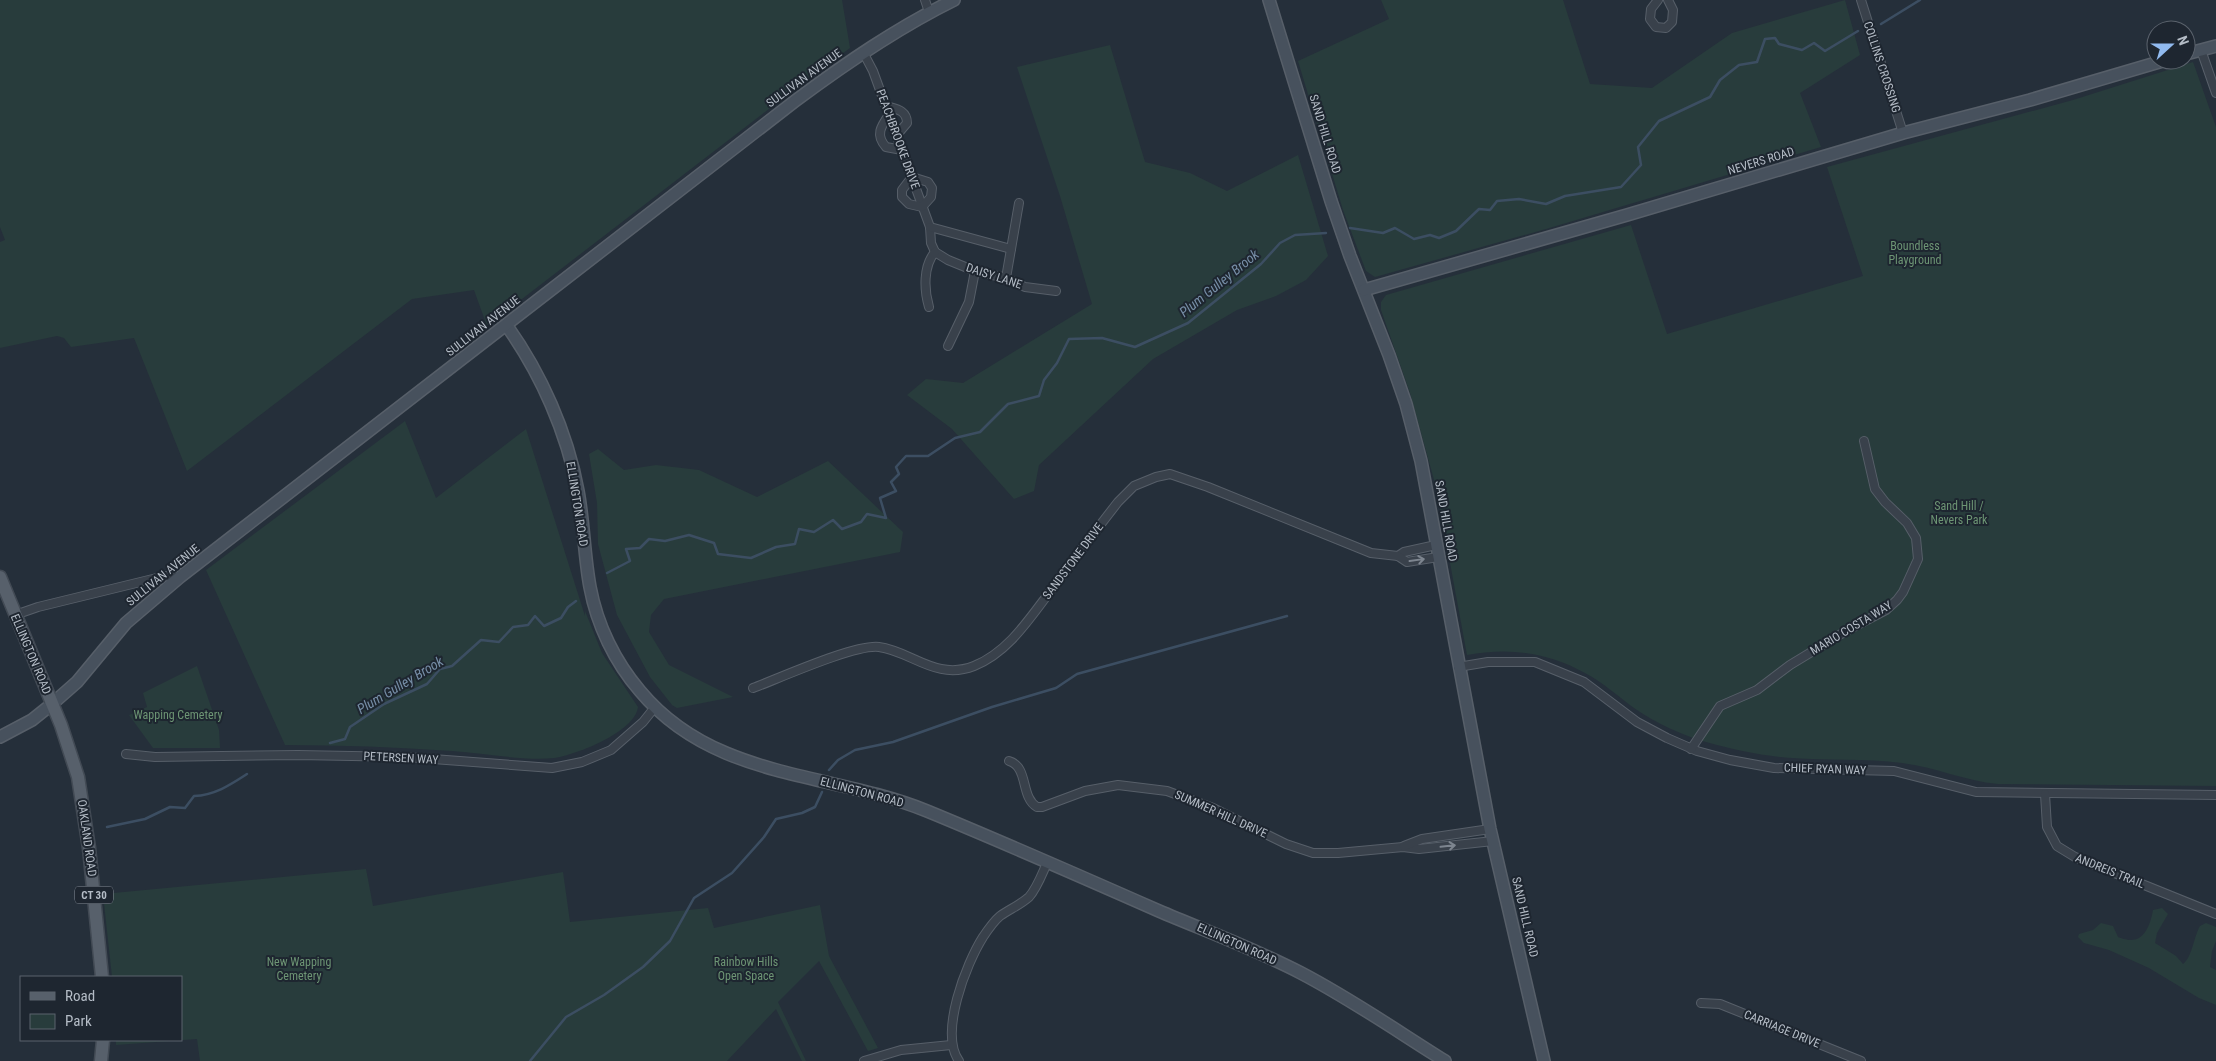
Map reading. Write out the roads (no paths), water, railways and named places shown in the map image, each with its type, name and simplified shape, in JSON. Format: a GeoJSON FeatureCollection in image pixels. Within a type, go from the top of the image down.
{"type":"FeatureCollection","features":[{"type":"Feature","properties":{"kind":"main road","name":"SULLIVAN AVENUE"},"geometry":{"type":"LineString","coordinates":[[0,737],[32,720],[77,682],[126,623],[180,577],[507,326],[795,101],[863,52],[929,12],[954,0]]}},
{"type":"Feature","properties":{"kind":"main road","name":"SAND HILL ROAD"},"geometry":{"type":"LineString","coordinates":[[1269,0],[1331,201],[1406,404],[1421,461],[1458,667],[1490,829],[1544,1061]]}},
{"type":"Feature","properties":{"kind":"main road"},"geometry":{"type":"LineString","coordinates":[[2196,51],[2216,46]]}},
{"type":"Feature","properties":{"kind":"main road","name":"NEVERS ROAD"},"geometry":{"type":"LineString","coordinates":[[1364,290],[1627,215],[1903,133],[2030,100],[2146,66]]}},
{"type":"Feature","properties":{"kind":"main road","name":"ELLINGTON ROAD"},"geometry":{"type":"LineString","coordinates":[[507,326],[536,373],[563,433],[578,492],[590,588],[606,637],[629,677],[655,707],[695,739],[726,754],[766,769],[894,799],[1047,863],[1297,971],[1329,988],[1444,1061]]}},
{"type":"Feature","properties":{"kind":"main road","name":"ELLINGTON ROAD"},"geometry":{"type":"LineString","coordinates":[[0,577],[52,704]]}},
{"type":"Feature","properties":{"kind":"main road","name":"OAKLAND ROAD"},"geometry":{"type":"LineString","coordinates":[[52,704],[78,777],[83,804],[102,976]]}},
{"type":"Feature","properties":{"kind":"main road"},"geometry":{"type":"LineString","coordinates":[[101,1061],[103,1041]]}},
{"type":"Feature","properties":{"kind":"street"},"geometry":{"type":"LineString","coordinates":[[925,0],[929,12]]}},
{"type":"Feature","properties":{"kind":"street"},"geometry":{"type":"LineString","coordinates":[[1658,0],[1651,9],[1650,19],[1656,27],[1666,28],[1672,22],[1673,10],[1668,0]]}},
{"type":"Feature","properties":{"kind":"street","name":"COLLINS CROSSING"},"geometry":{"type":"LineString","coordinates":[[1861,0],[1903,133]]}},
{"type":"Feature","properties":{"kind":"street"},"geometry":{"type":"LineString","coordinates":[[2201,50],[2216,93]]}},
{"type":"Feature","properties":{"kind":"street","name":"PEACHBROOKE DRIVE"},"geometry":{"type":"LineString","coordinates":[[863,52],[871,66],[912,177],[930,227],[935,252]]}},
{"type":"Feature","properties":{"kind":"street"},"geometry":{"type":"LineString","coordinates":[[886,106],[902,111],[906,116],[905,126],[896,136]]}},
{"type":"Feature","properties":{"kind":"street"},"geometry":{"type":"LineString","coordinates":[[889,115],[880,128],[880,138],[886,147],[902,150]]}},
{"type":"Feature","properties":{"kind":"street"},"geometry":{"type":"LineString","coordinates":[[912,177],[928,182],[932,188],[932,194],[922,207],[906,203],[902,197],[902,190],[912,177]]}},
{"type":"Feature","properties":{"kind":"street"},"geometry":{"type":"LineString","coordinates":[[1006,278],[1019,203]]}},
{"type":"Feature","properties":{"kind":"street"},"geometry":{"type":"LineString","coordinates":[[930,227],[1011,249]]}},
{"type":"Feature","properties":{"kind":"street"},"geometry":{"type":"LineString","coordinates":[[929,307],[926,275],[929,259],[935,252]]}},
{"type":"Feature","properties":{"kind":"street","name":"DAISY LANE"},"geometry":{"type":"LineString","coordinates":[[935,252],[948,260],[975,271],[1006,278],[1025,287],[1056,292]]}},
{"type":"Feature","properties":{"kind":"street"},"geometry":{"type":"LineString","coordinates":[[948,346],[970,302],[975,271]]}},
{"type":"Feature","properties":{"kind":"street","name":"MARIO COSTA WAY"},"geometry":{"type":"LineString","coordinates":[[1692,749],[1720,706],[1757,690],[1790,665],[1886,610],[1903,592],[1918,559],[1916,538],[1907,523],[1885,502],[1875,489],[1864,441]]}},
{"type":"Feature","properties":{"kind":"street","name":"SANDSTONE DRIVE"},"geometry":{"type":"LineString","coordinates":[[753,688],[860,648],[879,647],[900,654],[925,666],[950,670],[972,667],[998,653],[1019,631],[1118,502],[1134,486],[1156,476],[1170,474],[1208,487],[1371,553],[1398,556],[1407,562],[1438,557]]}},
{"type":"Feature","properties":{"kind":"street","name":"SANDSTONE DRIVE"},"geometry":{"type":"LineString","coordinates":[[1398,556],[1404,552],[1436,545]]}},
{"type":"Feature","properties":{"kind":"street"},"geometry":{"type":"LineString","coordinates":[[14,615],[38,606],[124,585],[165,576],[180,577]]}},
{"type":"Feature","properties":{"kind":"street","name":"CHIEF RYAN WAY"},"geometry":{"type":"LineString","coordinates":[[1458,667],[1488,662],[1535,662],[1584,682],[1637,722],[1667,738],[1692,749],[1730,760],[1774,768],[1894,771],[1976,792],[2216,795]]}},
{"type":"Feature","properties":{"kind":"street","name":"PETERSEN WAY"},"geometry":{"type":"LineString","coordinates":[[126,754],[155,757],[298,754],[406,757],[552,768],[582,762],[611,750],[643,722],[655,707]]}},
{"type":"Feature","properties":{"kind":"street","name":"SUMMER HILL DRIVE"},"geometry":{"type":"LineString","coordinates":[[1009,761],[1017,765],[1020,770],[1030,801],[1036,807],[1042,807],[1098,787],[1118,785],[1168,791],[1213,808],[1286,844],[1313,853],[1338,853],[1403,846],[1422,839],[1490,829]]}},
{"type":"Feature","properties":{"kind":"street","name":"ANDREIS TRAIL"},"geometry":{"type":"LineString","coordinates":[[2045,794],[2047,826],[2057,846],[2075,857],[2216,914]]}},
{"type":"Feature","properties":{"kind":"street","name":"SUMMER HILL DRIVE"},"geometry":{"type":"LineString","coordinates":[[1403,846],[1418,849],[1493,842]]}},
{"type":"Feature","properties":{"kind":"street"},"geometry":{"type":"LineString","coordinates":[[959,1061],[951,1046],[954,1011],[965,974],[983,937],[1000,917],[1022,904],[1031,895],[1047,863]]}},
{"type":"Feature","properties":{"kind":"street","name":"CARRIAGE DRIVE"},"geometry":{"type":"LineString","coordinates":[[1701,1003],[1720,1004],[1860,1061]]}},
{"type":"Feature","properties":{"kind":"street"},"geometry":{"type":"LineString","coordinates":[[864,1061],[900,1050],[951,1046]]}},
{"type":"Feature","properties":{"kind":"waterway","name":"Plum Gulley Brook"},"geometry":{"type":"LineString","coordinates":[[1881,24],[1920,0]]}},
{"type":"Feature","properties":{"kind":"waterway","name":"Plum Gulley Brook"},"geometry":{"type":"LineString","coordinates":[[1350,228],[1383,233],[1395,228],[1414,239],[1430,235],[1439,238],[1456,231],[1479,209],[1490,210],[1497,201],[1519,199],[1546,204],[1565,196],[1621,187],[1641,165],[1638,147],[1659,121],[1710,97],[1720,80],[1739,65],[1757,62],[1765,39],[1775,38],[1779,44],[1802,50],[1814,43],[1825,51],[1858,31]]}},
{"type":"Feature","properties":{"kind":"waterway","name":"Plum Gulley Brook"},"geometry":{"type":"LineString","coordinates":[[607,573],[630,561],[626,549],[640,548],[649,539],[665,541],[689,535],[714,543],[718,554],[751,558],[776,547],[795,544],[799,529],[814,532],[833,520],[842,529],[861,522],[867,514],[886,518],[880,498],[896,491],[891,482],[899,474],[896,467],[906,456],[928,456],[955,438],[980,432],[1008,404],[1039,396],[1044,380],[1057,363],[1069,339],[1102,338],[1135,347],[1188,323],[1261,264],[1280,243],[1295,235],[1326,233]]}},
{"type":"Feature","properties":{"kind":"waterway","name":"Plum Gulley Brook"},"geometry":{"type":"LineString","coordinates":[[330,743],[345,739],[350,727],[384,704],[427,684],[440,669],[452,666],[481,640],[499,642],[513,627],[528,625],[535,616],[544,626],[561,618],[568,607],[576,601]]}},
{"type":"Feature","properties":{"kind":"waterway"},"geometry":{"type":"LineString","coordinates":[[829,770],[838,760],[855,750],[893,742],[992,707],[1056,688],[1077,674],[1287,616]]}},
{"type":"Feature","properties":{"kind":"waterway","name":"Plum Gulley Brook"},"geometry":{"type":"LineString","coordinates":[[107,827],[145,819],[170,807],[185,808],[194,796],[216,792],[247,774]]}},
{"type":"Feature","properties":{"kind":"waterway"},"geometry":{"type":"LineString","coordinates":[[530,1061],[566,1017],[604,995],[643,967],[670,941],[694,898],[732,873],[764,837],[776,819],[802,813],[815,807],[822,792]]}},
{"type":"Feature","properties":{"kind":"park label","name":"Boundless Playground"},"geometry":{"type":"Point","coordinates":[1915,253]}},
{"type":"Feature","properties":{"kind":"park label","name":"Sand Hill / Nevers Park"},"geometry":{"type":"Point","coordinates":[1959,513]}},
{"type":"Feature","properties":{"kind":"park label","name":"Wapping Cemetery"},"geometry":{"type":"Point","coordinates":[178,715]}},
{"type":"Feature","properties":{"kind":"park label","name":"New Wapping Cemetery"},"geometry":{"type":"Point","coordinates":[299,969]}},
{"type":"Feature","properties":{"kind":"park label","name":"Rainbow Hills Open Space"},"geometry":{"type":"Point","coordinates":[746,969]}}]}
